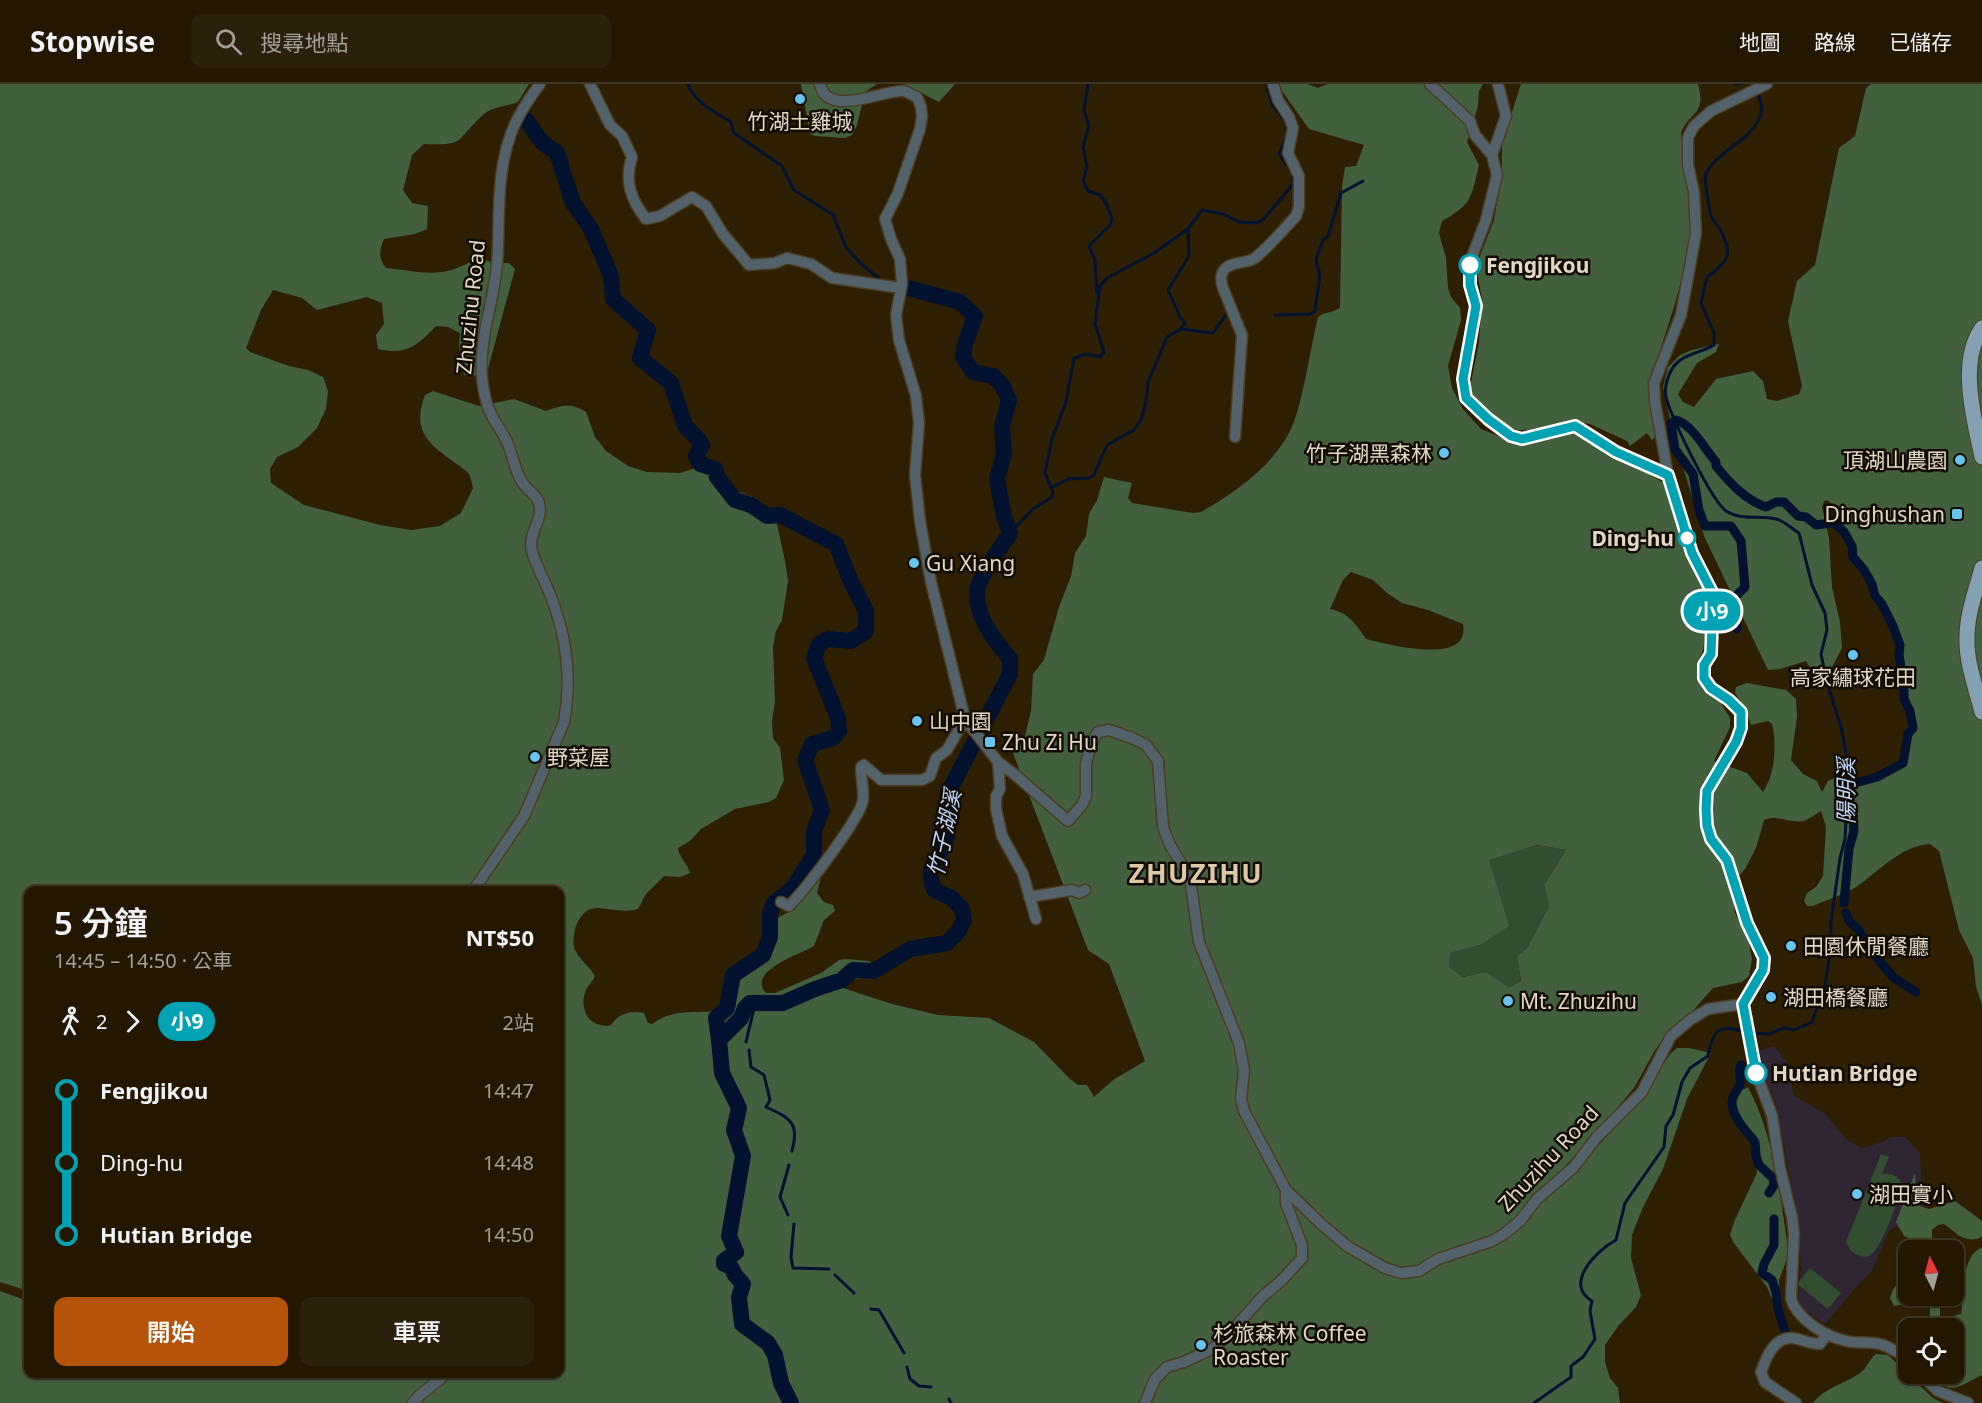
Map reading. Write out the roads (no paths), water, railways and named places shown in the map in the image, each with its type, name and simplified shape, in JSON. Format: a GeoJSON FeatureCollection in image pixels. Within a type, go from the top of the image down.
{"type":"FeatureCollection","features":[{"type":"Feature","properties":{"kind":"main road"},"geometry":{"type":"LineString","coordinates":[[1982,328],[1971,348],[1969,368],[1982,457]]}},
{"type":"Feature","properties":{"kind":"main road"},"geometry":{"type":"LineString","coordinates":[[1982,568],[1968,620],[1966,638],[1971,670],[1982,712]]}},
{"type":"Feature","properties":{"kind":"street","name":"Zhuzihu Road"},"geometry":{"type":"LineString","coordinates":[[476,886],[524,816],[564,722],[567,705],[569,673],[564,639],[552,597],[532,552],[530,540],[541,512],[539,501],[523,483],[508,443],[487,406],[481,376],[485,324],[497,268],[500,205],[507,144],[520,111],[540,84]]}},
{"type":"Feature","properties":{"kind":"street"},"geometry":{"type":"LineString","coordinates":[[590,84],[610,124],[622,136],[632,158],[627,181],[640,212],[646,219],[660,216],[692,197],[706,206],[723,234],[748,265],[775,263],[787,258],[811,264],[832,278],[902,288]]}},
{"type":"Feature","properties":{"kind":"street","name":"Zhuzihu Road"},"geometry":{"type":"LineString","coordinates":[[820,84],[824,95],[831,100],[866,99],[904,91],[917,97],[921,107],[920,129],[898,193],[885,219],[900,259],[902,288],[896,315],[899,340],[916,396],[919,423],[915,475],[920,521],[930,582],[965,719],[998,762],[1068,821],[1082,805],[1086,796],[1086,764],[1091,744],[1098,732],[1109,730],[1132,738],[1146,745],[1158,761],[1163,827],[1170,845],[1190,878],[1199,942],[1239,1043],[1244,1071],[1241,1098],[1244,1111],[1286,1190],[1347,1246],[1384,1268],[1401,1273],[1419,1271],[1438,1259],[1492,1241],[1520,1221],[1537,1199],[1575,1167],[1596,1138],[1642,1092],[1671,1036],[1708,1009],[1743,1004]]}},
{"type":"Feature","properties":{"kind":"street"},"geometry":{"type":"LineString","coordinates":[[1235,437],[1242,335],[1223,288],[1222,274],[1224,269],[1230,265],[1253,260],[1296,216],[1299,207],[1299,176],[1288,153],[1293,128],[1278,100],[1273,84]]}},
{"type":"Feature","properties":{"kind":"street"},"geometry":{"type":"LineString","coordinates":[[1430,84],[1470,121],[1475,135],[1492,155],[1497,175],[1486,220],[1470,262],[1470,285],[1476,306],[1463,379],[1466,398],[1488,419],[1511,436],[1522,439],[1575,426],[1616,452],[1668,475]]}},
{"type":"Feature","properties":{"kind":"street"},"geometry":{"type":"LineString","coordinates":[[1492,155],[1506,116],[1498,84]]}},
{"type":"Feature","properties":{"kind":"street"},"geometry":{"type":"LineString","coordinates":[[1759,87],[1711,111],[1694,126],[1688,137],[1688,165],[1694,192],[1696,232],[1681,315],[1654,383],[1655,402],[1668,475],[1692,553],[1713,594],[1711,654],[1704,665],[1704,678],[1711,688],[1729,700],[1741,712],[1741,728],[1736,742],[1707,791],[1707,826],[1711,839],[1727,860],[1747,923],[1764,958],[1763,970],[1743,1004],[1751,1054],[1772,1115],[1780,1168],[1792,1217],[1794,1233],[1791,1299],[1794,1308],[1807,1321],[1827,1334],[1846,1341],[1881,1344],[1898,1353]]}},
{"type":"Feature","properties":{"kind":"street"},"geometry":{"type":"LineString","coordinates":[[781,902],[789,906],[803,892],[857,815],[863,798],[861,768],[864,765],[881,780],[922,780],[930,776],[936,758],[947,750],[965,719]]}},
{"type":"Feature","properties":{"kind":"street"},"geometry":{"type":"LineString","coordinates":[[998,762],[1000,789],[996,796],[996,809],[1002,836],[1023,874],[1036,919]]}},
{"type":"Feature","properties":{"kind":"street"},"geometry":{"type":"LineString","coordinates":[[1029,897],[1072,890],[1085,891]]}},
{"type":"Feature","properties":{"kind":"street"},"geometry":{"type":"LineString","coordinates":[[1145,1403],[1155,1379],[1167,1366],[1184,1362],[1212,1349],[1302,1258],[1302,1245],[1286,1203],[1286,1190]]}},
{"type":"Feature","properties":{"kind":"street"},"geometry":{"type":"LineString","coordinates":[[1796,1403],[1765,1382],[1761,1371],[1766,1357],[1780,1341],[1790,1338],[1820,1344],[1827,1334]]}},
{"type":"Feature","properties":{"kind":"street"},"geometry":{"type":"LineString","coordinates":[[413,1403],[441,1378]]}},
{"type":"Feature","properties":{"kind":"street"},"geometry":{"type":"LineString","coordinates":[[1931,1384],[1938,1391],[1968,1403]]}},
{"type":"Feature","properties":{"kind":"waterway"},"geometry":{"type":"LineString","coordinates":[[688,84],[700,101],[731,122],[734,133],[782,166],[794,190],[833,215],[846,247],[859,262],[882,281]]}},
{"type":"Feature","properties":{"kind":"waterway"},"geometry":{"type":"LineString","coordinates":[[1088,84],[1084,110],[1089,126],[1083,147],[1087,167],[1083,181],[1088,191],[1100,195],[1112,218],[1110,225],[1089,246],[1095,260],[1097,293]]}},
{"type":"Feature","properties":{"kind":"waterway"},"geometry":{"type":"LineString","coordinates":[[1266,84],[1272,104],[1285,121],[1288,133],[1279,154],[1289,168]]}},
{"type":"Feature","properties":{"kind":"waterway","name":"陽明溪"},"geometry":{"type":"LineString","coordinates":[[1751,1033],[1769,1034],[1784,1028],[1794,1030],[1812,1022],[1825,985],[1831,948],[1831,922],[1845,839],[1846,820],[1839,791],[1840,773],[1847,759],[1841,727],[1827,683],[1821,654],[1827,630],[1825,613],[1812,585],[1799,533],[1779,520],[1738,516],[1726,511],[1719,504],[1692,457],[1666,397],[1667,381],[1674,366],[1687,356],[1714,345],[1714,333],[1701,303],[1707,277],[1724,263],[1728,252],[1725,239],[1711,216],[1705,179],[1710,166],[1748,134],[1758,122],[1762,110],[1754,84]]}},
{"type":"Feature","properties":{"kind":"waterway"},"geometry":{"type":"LineString","coordinates":[[526,120],[542,142],[557,153],[573,203],[591,229],[611,276],[613,299],[648,330],[640,358],[671,383],[685,426],[702,445],[696,456],[700,464],[715,469],[717,477],[735,500],[751,505],[767,516],[780,515],[836,544],[851,582],[866,611],[866,631],[851,641],[828,639],[819,644],[814,658],[838,718],[839,731],[833,738],[812,744],[805,760],[822,810],[814,831],[814,855],[793,888],[774,903],[770,913],[770,937],[763,955],[733,975],[727,1008],[716,1018],[719,1040]]}},
{"type":"Feature","properties":{"kind":"waterway"},"geometry":{"type":"LineString","coordinates":[[1010,533],[1033,509],[1052,497],[1053,492],[1045,473],[1052,439],[1066,402],[1074,358],[1086,354],[1100,357],[1104,352],[1095,324],[1100,286],[1107,278],[1154,253],[1188,229],[1202,210],[1223,214],[1239,222],[1256,223],[1263,220],[1293,184],[1293,173]]}},
{"type":"Feature","properties":{"kind":"waterway"},"geometry":{"type":"LineString","coordinates":[[1275,315],[1310,314],[1315,311],[1320,275],[1316,260],[1323,240],[1328,236],[1341,193],[1363,181]]}},
{"type":"Feature","properties":{"kind":"waterway"},"geometry":{"type":"LineString","coordinates":[[1181,329],[1185,323],[1168,290],[1189,256],[1188,229]]}},
{"type":"Feature","properties":{"kind":"waterway","name":"竹子湖溪"},"geometry":{"type":"LineString","coordinates":[[791,1403],[781,1383],[775,1355],[768,1343],[742,1324],[739,1297],[743,1284],[731,1267],[724,1264],[724,1261],[736,1252],[729,1236],[743,1156],[734,1130],[739,1108],[722,1073],[719,1040],[741,1018],[750,1003],[783,1003],[842,980],[853,970],[874,971],[910,949],[947,943],[958,932],[964,920],[962,909],[952,898],[934,890],[931,880],[932,866],[947,836],[948,793],[1010,674],[1010,659],[986,626],[977,597],[983,575],[1010,533],[1004,517],[997,479],[1004,454],[1002,426],[1009,400],[1002,385],[993,376],[973,372],[963,357],[975,316],[960,302],[908,288]]}},
{"type":"Feature","properties":{"kind":"waterway"},"geometry":{"type":"LineString","coordinates":[[1051,488],[1068,479],[1089,478],[1094,475],[1107,445],[1134,430],[1141,420],[1148,382],[1167,337],[1181,329],[1213,333],[1225,316]]}},
{"type":"Feature","properties":{"kind":"waterway"},"geometry":{"type":"LineString","coordinates":[[1675,420],[1693,431],[1721,472],[1751,500],[1766,507],[1776,502],[1784,502],[1798,516],[1806,517],[1816,525],[1831,523],[1837,525],[1852,546],[1853,557],[1872,584],[1875,596],[1882,604],[1900,645],[1904,699],[1910,711],[1913,728],[1908,734],[1903,763],[1877,777],[1859,782]]}},
{"type":"Feature","properties":{"kind":"waterway"},"geometry":{"type":"LineString","coordinates":[[1671,423],[1675,449],[1693,474],[1699,510],[1705,526],[1731,526],[1741,541],[1745,587],[1730,602],[1737,629]]}},
{"type":"Feature","properties":{"kind":"waterway"},"geometry":{"type":"LineString","coordinates":[[1837,678],[1849,671]]}},
{"type":"Feature","properties":{"kind":"waterway","name":"陽明溪"},"geometry":{"type":"LineString","coordinates":[[1839,791],[1844,789]]}},
{"type":"Feature","properties":{"kind":"waterway","name":"陽明溪"},"geometry":{"type":"LineString","coordinates":[[1842,806],[1850,810]]}},
{"type":"Feature","properties":{"kind":"waterway"},"geometry":{"type":"LineString","coordinates":[[1844,903],[1849,849],[1854,831],[1853,815]]}},
{"type":"Feature","properties":{"kind":"waterway"},"geometry":{"type":"LineString","coordinates":[[1846,913],[1849,921],[1857,928],[1894,978],[1916,992]]}},
{"type":"Feature","properties":{"kind":"waterway"},"geometry":{"type":"LineString","coordinates":[[746,1042],[755,1004]]}},
{"type":"Feature","properties":{"kind":"waterway","name":"陽明溪"},"geometry":{"type":"LineString","coordinates":[[1534,1403],[1571,1377],[1571,1366],[1583,1357],[1595,1339],[1590,1311],[1592,1301],[1584,1294],[1581,1286],[1582,1277],[1592,1259],[1616,1240],[1625,1203],[1664,1147],[1666,1126],[1673,1115],[1682,1082],[1690,1068],[1708,1056],[1712,1040],[1718,1031],[1729,1028],[1745,1032]]}},
{"type":"Feature","properties":{"kind":"waterway"},"geometry":{"type":"LineString","coordinates":[[749,1050],[751,1067],[764,1075],[770,1100],[766,1107],[787,1118],[794,1128],[792,1151]]}},
{"type":"Feature","properties":{"kind":"waterway"},"geometry":{"type":"LineString","coordinates":[[1741,1065],[1740,1083],[1732,1101],[1732,1107],[1740,1123],[1755,1142],[1759,1165],[1773,1178],[1774,1185],[1769,1193]]}},
{"type":"Feature","properties":{"kind":"waterway"},"geometry":{"type":"LineString","coordinates":[[788,1215],[780,1197],[789,1165]]}},
{"type":"Feature","properties":{"kind":"waterway"},"geometry":{"type":"LineString","coordinates":[[1774,1219],[1774,1245],[1762,1273],[1772,1280],[1786,1334]]}},
{"type":"Feature","properties":{"kind":"waterway"},"geometry":{"type":"LineString","coordinates":[[794,1224],[791,1257],[793,1268],[829,1269]]}},
{"type":"Feature","properties":{"kind":"waterway"},"geometry":{"type":"LineString","coordinates":[[835,1275],[854,1293]]}},
{"type":"Feature","properties":{"kind":"waterway"},"geometry":{"type":"LineString","coordinates":[[871,1309],[879,1310],[904,1353]]}},
{"type":"Feature","properties":{"kind":"waterway"},"geometry":{"type":"LineString","coordinates":[[907,1367],[910,1379],[919,1386],[931,1387]]}},
{"type":"Feature","properties":{"kind":"waterway"},"geometry":{"type":"LineString","coordinates":[[949,1399],[951,1403]]}},
{"type":"Feature","properties":{"kind":"place","name":"竹湖土雞城"},"geometry":{"type":"Point","coordinates":[800,99]}},
{"type":"Feature","properties":{"kind":"place","name":"Fengjikou"},"geometry":{"type":"Point","coordinates":[1470,265]}},
{"type":"Feature","properties":{"kind":"place","name":"竹子湖黑森林"},"geometry":{"type":"Point","coordinates":[1444,453]}},
{"type":"Feature","properties":{"kind":"place","name":"頂湖山農園"},"geometry":{"type":"Point","coordinates":[1960,460]}},
{"type":"Feature","properties":{"kind":"place","name":"Dinghushan"},"geometry":{"type":"Point","coordinates":[1957,514]}},
{"type":"Feature","properties":{"kind":"place","name":"Ding-hu"},"geometry":{"type":"Point","coordinates":[1687,538]}},
{"type":"Feature","properties":{"kind":"place","name":"Gu Xiang"},"geometry":{"type":"Point","coordinates":[914,563]}},
{"type":"Feature","properties":{"kind":"place","name":"高家繡球花田"},"geometry":{"type":"Point","coordinates":[1853,655]}},
{"type":"Feature","properties":{"kind":"place","name":"山中園"},"geometry":{"type":"Point","coordinates":[917,721]}},
{"type":"Feature","properties":{"kind":"place","name":"Zhu Zi Hu"},"geometry":{"type":"Point","coordinates":[990,742]}},
{"type":"Feature","properties":{"kind":"place","name":"野菜屋"},"geometry":{"type":"Point","coordinates":[535,757]}},
{"type":"Feature","properties":{"kind":"place","name":"田園休閒餐廳"},"geometry":{"type":"Point","coordinates":[1791,946]}},
{"type":"Feature","properties":{"kind":"place","name":"湖田橋餐廳"},"geometry":{"type":"Point","coordinates":[1771,997]}},
{"type":"Feature","properties":{"kind":"place","name":"Mt. Zhuzihu"},"geometry":{"type":"Point","coordinates":[1508,1001]}},
{"type":"Feature","properties":{"kind":"place","name":"Hutian Bridge"},"geometry":{"type":"Point","coordinates":[1756,1073]}},
{"type":"Feature","properties":{"kind":"place","name":"湖田實小"},"geometry":{"type":"Point","coordinates":[1857,1194]}},
{"type":"Feature","properties":{"kind":"place","name":"杉旅森林 Coffee Roaster"},"geometry":{"type":"Point","coordinates":[1201,1345]}},
{"type":"Feature","properties":{"kind":"district","name":"ZHUZIHU"},"geometry":{"type":"Point","coordinates":[1196,872]}}]}
